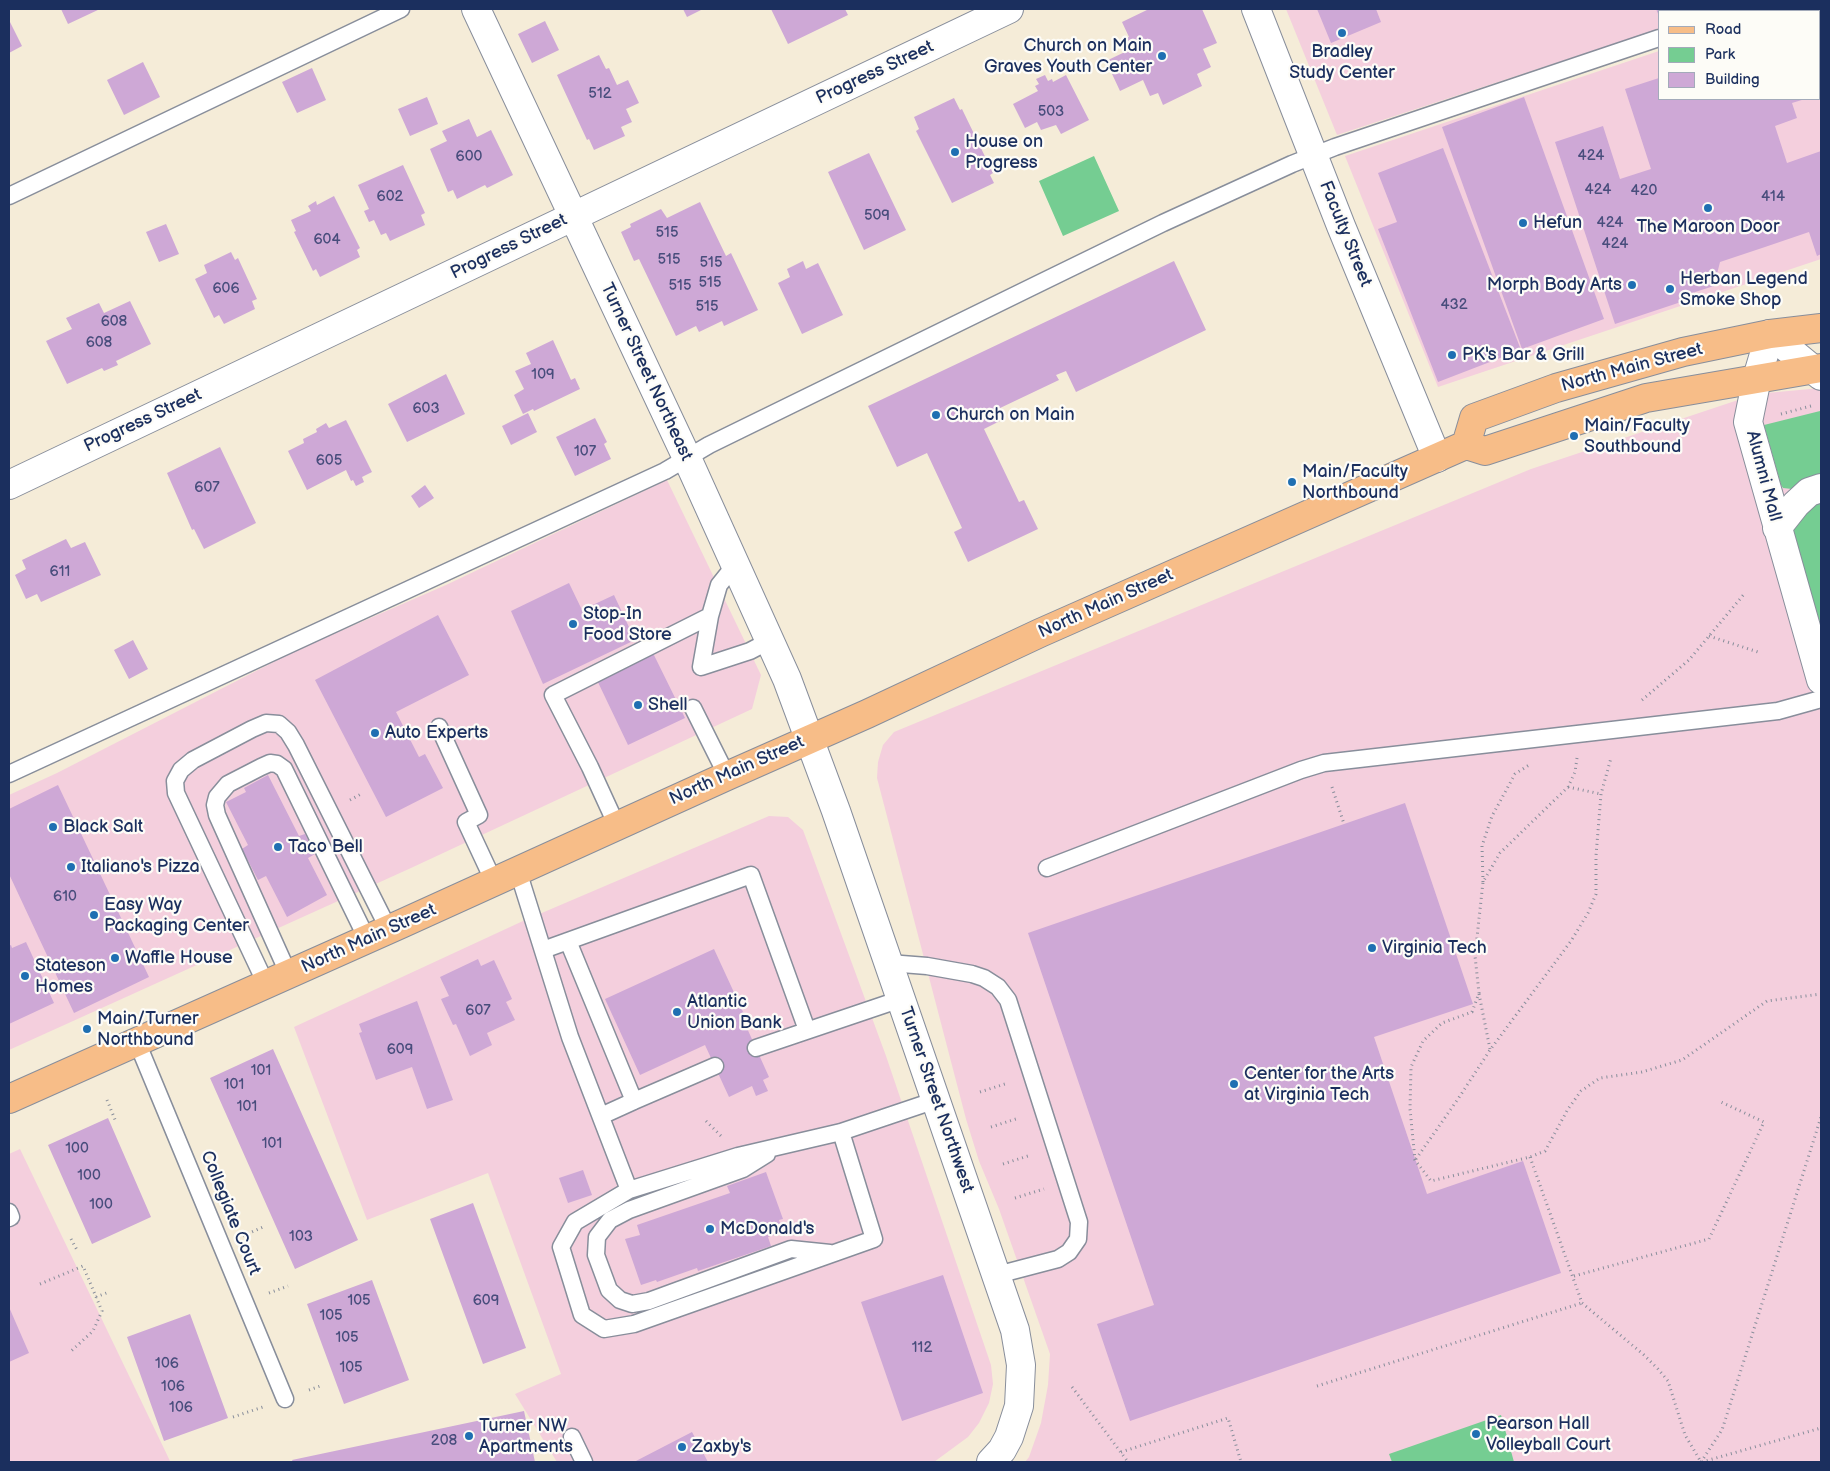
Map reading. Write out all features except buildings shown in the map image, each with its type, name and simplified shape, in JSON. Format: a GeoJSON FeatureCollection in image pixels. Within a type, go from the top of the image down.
{"type":"FeatureCollection","features":[{"type":"Feature","properties":{"kind":"main road","name":"North Main Street"},"geometry":{"type":"LineString","coordinates":[[1466,445],[1474,418],[1556,388],[1683,352],[1770,334],[1821,328]]}},
{"type":"Feature","properties":{"kind":"main road","name":"North Main Street"},"geometry":{"type":"LineString","coordinates":[[9,1099],[378,935],[1040,633],[1466,445],[1485,451],[1646,398],[1756,378],[1819,371]]}},
{"type":"Feature","properties":{"kind":"street","name":"Turner Street Northeast"},"geometry":{"type":"LineString","coordinates":[[476,9],[687,458],[787,679],[809,739]]}},
{"type":"Feature","properties":{"kind":"street","name":"Progress Street"},"geometry":{"type":"LineString","coordinates":[[9,485],[1009,9]]}},
{"type":"Feature","properties":{"kind":"street","name":"Faculty Street"},"geometry":{"type":"LineString","coordinates":[[1256,9],[1341,226],[1437,458]]}},
{"type":"Feature","properties":{"kind":"street"},"geometry":{"type":"LineString","coordinates":[[1770,334],[1819,371]]}},
{"type":"Feature","properties":{"kind":"street","name":"Alumni Mall"},"geometry":{"type":"LineString","coordinates":[[1770,334],[1756,378],[1748,422],[1821,680]]}},
{"type":"Feature","properties":{"kind":"street"},"geometry":{"type":"LineString","coordinates":[[1777,528],[1802,498],[1809,492],[1821,488]]}},
{"type":"Feature","properties":{"kind":"street","name":"Turner Street Northwest"},"geometry":{"type":"LineString","coordinates":[[809,739],[997,1274],[1017,1338],[1021,1355],[1021,1381],[1017,1414],[1002,1450],[992,1462]]}},
{"type":"Feature","properties":{"kind":"lane"},"geometry":{"type":"LineString","coordinates":[[9,196],[401,9]]}},
{"type":"Feature","properties":{"kind":"lane"},"geometry":{"type":"LineString","coordinates":[[9,774],[656,475],[718,441],[1164,223],[1314,156],[1658,38]]}},
{"type":"Feature","properties":{"kind":"lane"},"geometry":{"type":"LineString","coordinates":[[735,564],[720,585],[710,616],[701,667],[750,651],[769,641]]}},
{"type":"Feature","properties":{"kind":"lane"},"geometry":{"type":"LineString","coordinates":[[616,826],[590,767],[553,695],[710,616]]}},
{"type":"Feature","properties":{"kind":"lane"},"geometry":{"type":"LineString","coordinates":[[1047,868],[1301,770],[1324,763],[1778,711],[1821,699]]}},
{"type":"Feature","properties":{"kind":"lane"},"geometry":{"type":"LineString","coordinates":[[692,708],[727,776]]}},
{"type":"Feature","properties":{"kind":"lane"},"geometry":{"type":"LineString","coordinates":[[278,980],[176,793],[175,781],[181,770],[193,760],[252,728],[266,723],[278,724],[288,732],[296,745],[378,935]]}},
{"type":"Feature","properties":{"kind":"lane"},"geometry":{"type":"LineString","coordinates":[[439,727],[479,815],[466,822],[506,876],[543,950],[570,1037],[629,1190]]}},
{"type":"Feature","properties":{"kind":"lane"},"geometry":{"type":"LineString","coordinates":[[278,980],[217,815],[215,805],[217,797],[228,784],[261,767],[270,763],[278,764],[284,769],[378,935]]}},
{"type":"Feature","properties":{"kind":"lane"},"geometry":{"type":"LineString","coordinates":[[543,950],[751,875],[807,1030]]}},
{"type":"Feature","properties":{"kind":"lane"},"geometry":{"type":"LineString","coordinates":[[568,941],[634,1101]]}},
{"type":"Feature","properties":{"kind":"lane"},"geometry":{"type":"LineString","coordinates":[[888,962],[927,966],[972,974],[984,978],[998,987],[1008,1000],[1079,1222],[1078,1240],[1069,1252],[1058,1259],[997,1274]]}},
{"type":"Feature","properties":{"kind":"lane"},"geometry":{"type":"LineString","coordinates":[[756,1048],[901,998]]}},
{"type":"Feature","properties":{"kind":"lane","name":"Collegiate Court"},"geometry":{"type":"LineString","coordinates":[[137,1042],[285,1399]]}},
{"type":"Feature","properties":{"kind":"lane"},"geometry":{"type":"LineString","coordinates":[[601,1116],[715,1066]]}},
{"type":"Feature","properties":{"kind":"lane"},"geometry":{"type":"LineString","coordinates":[[841,1132],[874,1239],[634,1324],[604,1329],[582,1315],[561,1247],[575,1222],[629,1190],[738,1156],[841,1132],[936,1100]]}},
{"type":"Feature","properties":{"kind":"lane"},"geometry":{"type":"LineString","coordinates":[[778,1147],[744,1169],[629,1210],[610,1220],[597,1237],[596,1255],[609,1290],[620,1300],[632,1304],[648,1301],[791,1249],[834,1254]]}},
{"type":"Feature","properties":{"kind":"lane"},"geometry":{"type":"LineString","coordinates":[[9,1212],[11,1217],[9,1218]]}},
{"type":"Feature","properties":{"kind":"lane"},"geometry":{"type":"LineString","coordinates":[[572,1436],[584,1462]]}},
{"type":"Feature","properties":{"kind":"path"},"geometry":{"type":"LineString","coordinates":[[1773,416],[1813,405]]}},
{"type":"Feature","properties":{"kind":"path"},"geometry":{"type":"LineString","coordinates":[[1638,704],[1689,660],[1745,593]]}},
{"type":"Feature","properties":{"kind":"path"},"geometry":{"type":"LineString","coordinates":[[1709,636],[1761,653]]}},
{"type":"Feature","properties":{"kind":"path"},"geometry":{"type":"LineString","coordinates":[[1483,882],[1500,853],[1568,787],[1575,772],[1577,754]]}},
{"type":"Feature","properties":{"kind":"path"},"geometry":{"type":"LineString","coordinates":[[1415,1160],[1458,1100],[1490,1050],[1571,941],[1588,913],[1596,894],[1596,856],[1601,794],[1611,758]]}},
{"type":"Feature","properties":{"kind":"path"},"geometry":{"type":"LineString","coordinates":[[1324,763],[1344,824]]}},
{"type":"Feature","properties":{"kind":"path"},"geometry":{"type":"LineString","coordinates":[[1490,1050],[1479,993],[1476,956],[1483,882],[1482,846],[1492,816],[1515,774],[1532,764]]}},
{"type":"Feature","properties":{"kind":"path"},"geometry":{"type":"LineString","coordinates":[[1568,787],[1601,794]]}},
{"type":"Feature","properties":{"kind":"path"},"geometry":{"type":"LineString","coordinates":[[1479,993],[1472,1012],[1442,1023],[1423,1041],[1411,1067],[1410,1109],[1415,1160],[1431,1181],[1530,1157],[1545,1151],[1568,1109],[1581,1091],[1600,1078],[1642,1072],[1682,1060],[1767,1001],[1821,994]]}},
{"type":"Feature","properties":{"kind":"path"},"geometry":{"type":"LineString","coordinates":[[107,1100],[116,1122]]}},
{"type":"Feature","properties":{"kind":"path"},"geometry":{"type":"LineString","coordinates":[[1574,1276],[1709,1239],[1764,1122],[1721,1102]]}},
{"type":"Feature","properties":{"kind":"path"},"geometry":{"type":"LineString","coordinates":[[1701,1462],[1722,1430],[1819,1130],[1821,1116]]}},
{"type":"Feature","properties":{"kind":"path"},"geometry":{"type":"LineString","coordinates":[[1530,1157],[1574,1276],[1582,1303],[1644,1355],[1668,1381],[1684,1435],[1701,1462]]}},
{"type":"Feature","properties":{"kind":"path"},"geometry":{"type":"LineString","coordinates":[[1015,1198],[1046,1188]]}},
{"type":"Feature","properties":{"kind":"path"},"geometry":{"type":"LineString","coordinates":[[71,1239],[77,1250]]}},
{"type":"Feature","properties":{"kind":"path"},"geometry":{"type":"LineString","coordinates":[[40,1284],[84,1266],[102,1311],[93,1331],[69,1353]]}},
{"type":"Feature","properties":{"kind":"path"},"geometry":{"type":"LineString","coordinates":[[268,1293],[288,1286]]}},
{"type":"Feature","properties":{"kind":"path"},"geometry":{"type":"LineString","coordinates":[[96,1297],[110,1292]]}},
{"type":"Feature","properties":{"kind":"path"},"geometry":{"type":"LineString","coordinates":[[1318,1386],[1582,1303]]}},
{"type":"Feature","properties":{"kind":"path"},"geometry":{"type":"LineString","coordinates":[[1072,1388],[1128,1462]]}},
{"type":"Feature","properties":{"kind":"path"},"geometry":{"type":"LineString","coordinates":[[1121,1452],[1228,1418],[1241,1462]]}},
{"type":"Feature","properties":{"kind":"path"},"geometry":{"type":"LineString","coordinates":[[1701,1462],[1821,1428]]}},
{"type":"Feature","properties":{"kind":"shaded area"},"geometry":{"type":"Polygon","coordinates":[[[1286,9],[1720,9],[1658,10],[1658,29],[1337,135],[1286,9]]]}},
{"type":"Feature","properties":{"kind":"shaded area"},"geometry":{"type":"Polygon","coordinates":[[[1820,20],[1821,23],[1821,259],[1438,387],[1345,156],[1658,51],[1658,100],[1820,100],[1820,20]]]}},
{"type":"Feature","properties":{"kind":"shaded area","name":"Virginia Tech"},"geometry":{"type":"Polygon","coordinates":[[[1821,388],[1821,1462],[1025,1462],[1029,1457],[1041,1423],[1048,1385],[1050,1354],[999,1209],[979,1161],[966,1119],[877,778],[878,762],[883,745],[894,732],[1531,469],[1756,394],[1821,388]]]}},
{"type":"Feature","properties":{"kind":"shaded area"},"geometry":{"type":"Polygon","coordinates":[[[667,480],[761,675],[752,709],[411,868],[9,1050],[9,795],[57,773],[297,650],[446,585],[667,480]]]}},
{"type":"Feature","properties":{"kind":"shaded area"},"geometry":{"type":"Polygon","coordinates":[[[769,816],[788,817],[803,830],[886,1056],[991,1365],[993,1384],[989,1403],[979,1423],[968,1437],[934,1462],[557,1462],[515,1394],[561,1374],[488,1173],[367,1220],[294,1027],[523,921],[769,816]]]}},
{"type":"Feature","properties":{"kind":"shaded area"},"geometry":{"type":"Polygon","coordinates":[[[20,1149],[172,1462],[9,1462],[9,1154],[20,1149]]]}},
{"type":"Feature","properties":{"kind":"green space"},"geometry":{"type":"Polygon","coordinates":[[[1094,156],[1119,211],[1063,236],[1039,181],[1094,156]]]}},
{"type":"Feature","properties":{"kind":"green space"},"geometry":{"type":"Polygon","coordinates":[[[1820,411],[1821,478],[1797,484],[1792,489],[1783,488],[1764,425],[1820,411]]]}},
{"type":"Feature","properties":{"kind":"green space"},"geometry":{"type":"Polygon","coordinates":[[[1821,501],[1821,626],[1792,536],[1792,527],[1804,507],[1821,501]]]}},
{"type":"Feature","properties":{"kind":"green space","name":"Pearson Hall Volleyball Court"},"geometry":{"type":"Polygon","coordinates":[[[1501,1415],[1514,1462],[1392,1462],[1389,1454],[1501,1415]]]}},
{"type":"Feature","properties":{"kind":"place","name":"Bradley Study Center"},"geometry":{"type":"Point","coordinates":[1342,33]}},
{"type":"Feature","properties":{"kind":"place","name":"Church on Main Graves Youth Center"},"geometry":{"type":"Point","coordinates":[1162,56]}},
{"type":"Feature","properties":{"kind":"place","name":"House on Progress"},"geometry":{"type":"Point","coordinates":[955,152]}},
{"type":"Feature","properties":{"kind":"place","name":"The Maroon Door"},"geometry":{"type":"Point","coordinates":[1708,208]}},
{"type":"Feature","properties":{"kind":"place","name":"Hefun"},"geometry":{"type":"Point","coordinates":[1523,223]}},
{"type":"Feature","properties":{"kind":"place","name":"Morph Body Arts"},"geometry":{"type":"Point","coordinates":[1632,285]}},
{"type":"Feature","properties":{"kind":"place","name":"Herban Legend Smoke Shop"},"geometry":{"type":"Point","coordinates":[1670,289]}},
{"type":"Feature","properties":{"kind":"place","name":"PK's Bar & Grill"},"geometry":{"type":"Point","coordinates":[1452,355]}},
{"type":"Feature","properties":{"kind":"place","name":"Church on Main"},"geometry":{"type":"Point","coordinates":[936,415]}},
{"type":"Feature","properties":{"kind":"place","name":"Main/Faculty Southbound"},"geometry":{"type":"Point","coordinates":[1574,436]}},
{"type":"Feature","properties":{"kind":"place","name":"Main/Faculty Northbound"},"geometry":{"type":"Point","coordinates":[1292,482]}},
{"type":"Feature","properties":{"kind":"place","name":"Stop-In Food Store"},"geometry":{"type":"Point","coordinates":[573,624]}},
{"type":"Feature","properties":{"kind":"place","name":"Shell"},"geometry":{"type":"Point","coordinates":[638,705]}},
{"type":"Feature","properties":{"kind":"place","name":"Auto Experts"},"geometry":{"type":"Point","coordinates":[375,733]}},
{"type":"Feature","properties":{"kind":"place","name":"Black Salt"},"geometry":{"type":"Point","coordinates":[53,827]}},
{"type":"Feature","properties":{"kind":"place","name":"Taco Bell"},"geometry":{"type":"Point","coordinates":[278,847]}},
{"type":"Feature","properties":{"kind":"place","name":"Italiano's Pizza"},"geometry":{"type":"Point","coordinates":[71,867]}},
{"type":"Feature","properties":{"kind":"place","name":"Easy Way Packaging Center"},"geometry":{"type":"Point","coordinates":[94,915]}},
{"type":"Feature","properties":{"kind":"place","name":"Virginia Tech"},"geometry":{"type":"Point","coordinates":[1372,948]}},
{"type":"Feature","properties":{"kind":"place","name":"Waffle House"},"geometry":{"type":"Point","coordinates":[115,958]}},
{"type":"Feature","properties":{"kind":"place","name":"Stateson Homes"},"geometry":{"type":"Point","coordinates":[25,976]}},
{"type":"Feature","properties":{"kind":"place","name":"Atlantic Union Bank"},"geometry":{"type":"Point","coordinates":[677,1012]}},
{"type":"Feature","properties":{"kind":"place","name":"Main/Turner Northbound"},"geometry":{"type":"Point","coordinates":[87,1029]}},
{"type":"Feature","properties":{"kind":"place","name":"Center for the Arts at Virginia Tech"},"geometry":{"type":"Point","coordinates":[1234,1084]}},
{"type":"Feature","properties":{"kind":"place","name":"McDonald's"},"geometry":{"type":"Point","coordinates":[710,1229]}},
{"type":"Feature","properties":{"kind":"place","name":"Pearson Hall Volleyball Court"},"geometry":{"type":"Point","coordinates":[1476,1434]}},
{"type":"Feature","properties":{"kind":"place","name":"Turner NW Apartments"},"geometry":{"type":"Point","coordinates":[469,1436]}},
{"type":"Feature","properties":{"kind":"place","name":"Zaxby's"},"geometry":{"type":"Point","coordinates":[682,1447]}}]}
